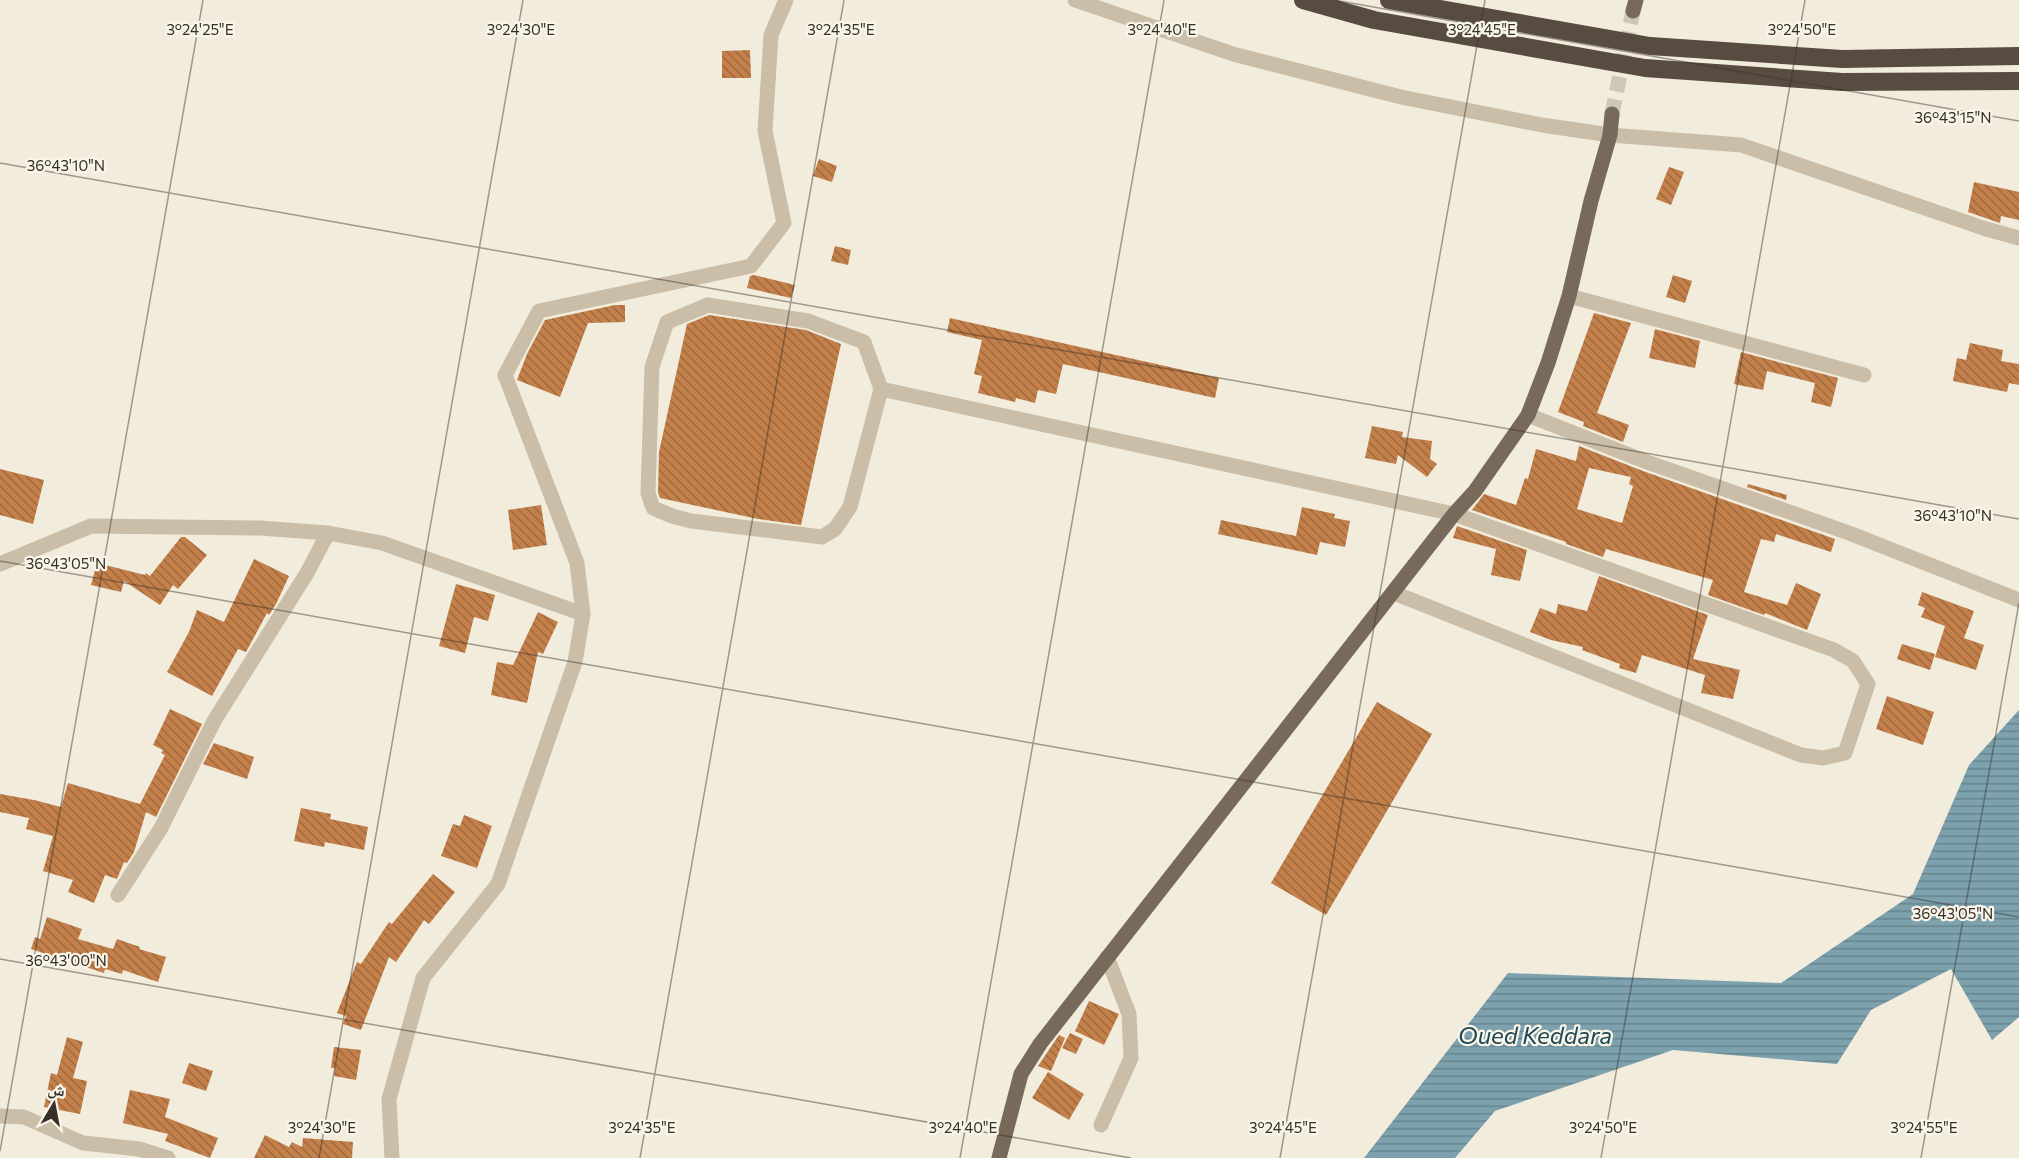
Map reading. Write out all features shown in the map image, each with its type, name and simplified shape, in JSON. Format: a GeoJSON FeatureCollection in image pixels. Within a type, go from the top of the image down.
{"type":"FeatureCollection","features":[{"type":"Feature","properties":{"kind":"highway"},"geometry":{"type":"LineString","coordinates":[[1303,0],[1374,20],[1645,68],[1842,82],[2019,81]]}},
{"type":"Feature","properties":{"kind":"highway"},"geometry":{"type":"LineString","coordinates":[[1389,0],[1650,46],[1842,59],[2019,56]]}},
{"type":"Feature","properties":{"kind":"main road"},"geometry":{"type":"LineString","coordinates":[[999,1158],[1021,1074],[1040,1044],[1454,513],[1475,491],[1528,415],[1548,363],[1569,297],[1591,201],[1610,135],[1612,114]]}},
{"type":"Feature","properties":{"kind":"street"},"geometry":{"type":"LineString","coordinates":[[392,1158],[388,1099],[423,978],[498,884],[575,662],[583,614],[577,563],[505,375],[538,311],[751,266],[784,223],[765,131],[771,34],[786,0]]}},
{"type":"Feature","properties":{"kind":"street"},"geometry":{"type":"LineString","coordinates":[[1076,0],[1233,54],[1401,97],[1542,125],[1610,135],[1741,146],[1986,230],[2019,238]]}},
{"type":"Feature","properties":{"kind":"street"},"geometry":{"type":"LineString","coordinates":[[1569,297],[1864,375]]}},
{"type":"Feature","properties":{"kind":"street"},"geometry":{"type":"LineString","coordinates":[[708,305],[808,321],[864,342],[881,389],[850,507],[835,529],[822,537],[691,520],[672,516],[653,508],[648,493],[652,367],[667,322],[708,305]]}},
{"type":"Feature","properties":{"kind":"street"},"geometry":{"type":"LineString","coordinates":[[881,389],[1454,513],[1834,650],[1853,662],[1868,684],[1845,753],[1823,758],[1801,755],[1394,592]]}},
{"type":"Feature","properties":{"kind":"street"},"geometry":{"type":"LineString","coordinates":[[1528,415],[1647,462],[1849,533],[2019,600]]}},
{"type":"Feature","properties":{"kind":"street"},"geometry":{"type":"LineString","coordinates":[[0,564],[91,526],[260,528],[328,533],[382,543],[583,614]]}},
{"type":"Feature","properties":{"kind":"street"},"geometry":{"type":"LineString","coordinates":[[118,895],[161,828],[214,721],[307,573],[328,533]]}},
{"type":"Feature","properties":{"kind":"street"},"geometry":{"type":"LineString","coordinates":[[1101,1125],[1131,1058],[1129,1014],[1107,957]]}},
{"type":"Feature","properties":{"kind":"street"},"geometry":{"type":"LineString","coordinates":[[0,1116],[24,1117],[83,1143],[139,1149],[168,1158]]}},
{"type":"Feature","properties":{"kind":"water","name":"Oued Keddara"},"geometry":{"type":"Polygon","coordinates":[[[2019,710],[2019,1017],[1992,1040],[1951,969],[1871,1010],[1837,1064],[1673,1050],[1495,1111],[1455,1158],[1364,1158],[1508,973],[1781,983],[1913,894],[1969,765],[2019,710]]]}},
{"type":"Feature","properties":{"kind":"building"},"geometry":{"type":"Polygon","coordinates":[[[750,50],[751,78],[722,78],[722,51],[750,50]]]}},
{"type":"Feature","properties":{"kind":"building"},"geometry":{"type":"Polygon","coordinates":[[[819,159],[837,166],[832,182],[813,176],[819,159]]]}},
{"type":"Feature","properties":{"kind":"building"},"geometry":{"type":"Polygon","coordinates":[[[1669,167],[1684,172],[1671,205],[1656,199],[1669,167]]]}},
{"type":"Feature","properties":{"kind":"building"},"geometry":{"type":"Polygon","coordinates":[[[1974,182],[2019,192],[2019,220],[2001,216],[2000,223],[1968,212],[1974,182]]]}},
{"type":"Feature","properties":{"kind":"building"},"geometry":{"type":"Polygon","coordinates":[[[835,246],[851,250],[848,265],[831,261],[835,246]]]}},
{"type":"Feature","properties":{"kind":"building"},"geometry":{"type":"Polygon","coordinates":[[[1673,275],[1692,281],[1685,303],[1666,297],[1673,275]]]}},
{"type":"Feature","properties":{"kind":"building"},"geometry":{"type":"Polygon","coordinates":[[[750,276],[795,285],[791,298],[747,288],[750,276]]]}},
{"type":"Feature","properties":{"kind":"building"},"geometry":{"type":"Polygon","coordinates":[[[615,305],[625,305],[625,322],[588,323],[560,397],[517,380],[527,354],[545,320],[615,305]]]}},
{"type":"Feature","properties":{"kind":"building"},"geometry":{"type":"Polygon","coordinates":[[[1594,313],[1631,323],[1597,413],[1629,425],[1623,442],[1583,426],[1584,422],[1558,412],[1594,313]]]}},
{"type":"Feature","properties":{"kind":"building"},"geometry":{"type":"Polygon","coordinates":[[[709,315],[806,330],[841,344],[801,525],[758,519],[660,498],[658,492],[659,452],[687,324],[709,315]]]}},
{"type":"Feature","properties":{"kind":"building"},"geometry":{"type":"Polygon","coordinates":[[[950,318],[1219,378],[1215,398],[1063,364],[1056,394],[1038,390],[1035,403],[1016,398],[1015,402],[978,393],[982,376],[974,374],[982,340],[947,332],[950,318]]]}},
{"type":"Feature","properties":{"kind":"building"},"geometry":{"type":"Polygon","coordinates":[[[1655,329],[1700,341],[1695,368],[1649,358],[1655,329]]]}},
{"type":"Feature","properties":{"kind":"building"},"geometry":{"type":"Polygon","coordinates":[[[1970,343],[2003,350],[2001,361],[2019,364],[2019,385],[2009,383],[2007,392],[1953,381],[1957,358],[1966,360],[1970,343]]]}},
{"type":"Feature","properties":{"kind":"building"},"geometry":{"type":"Polygon","coordinates":[[[1741,352],[1838,378],[1831,407],[1811,402],[1815,383],[1767,371],[1763,390],[1734,384],[1741,352]]]}},
{"type":"Feature","properties":{"kind":"building"},"geometry":{"type":"Polygon","coordinates":[[[1372,426],[1403,432],[1402,437],[1432,441],[1430,459],[1437,464],[1427,477],[1398,455],[1396,464],[1365,458],[1372,426]]]}},
{"type":"Feature","properties":{"kind":"building"},"geometry":{"type":"Polygon","coordinates":[[[1579,446],[1835,539],[1831,552],[1776,534],[1774,542],[1761,539],[1744,592],[1787,605],[1796,583],[1821,594],[1807,630],[1765,613],[1764,615],[1708,595],[1713,580],[1606,549],[1603,557],[1472,510],[1484,494],[1516,505],[1525,478],[1528,479],[1536,449],[1576,461],[1579,446]],[[1589,468],[1577,509],[1622,523],[1633,486],[1629,484],[1631,477],[1589,468]]]}},
{"type":"Feature","properties":{"kind":"building"},"geometry":{"type":"Polygon","coordinates":[[[0,469],[44,480],[33,524],[0,515],[0,469]]]}},
{"type":"Feature","properties":{"kind":"building"},"geometry":{"type":"Polygon","coordinates":[[[1748,484],[1787,495],[1786,500],[1747,487],[1748,484]]]}},
{"type":"Feature","properties":{"kind":"building"},"geometry":{"type":"Polygon","coordinates":[[[541,505],[547,545],[513,550],[508,510],[541,505]]]}},
{"type":"Feature","properties":{"kind":"building"},"geometry":{"type":"Polygon","coordinates":[[[1302,507],[1335,514],[1334,518],[1350,521],[1345,547],[1320,542],[1317,555],[1218,534],[1221,520],[1296,536],[1302,507]]]}},
{"type":"Feature","properties":{"kind":"building"},"geometry":{"type":"Polygon","coordinates":[[[1457,526],[1527,550],[1520,581],[1491,575],[1496,549],[1453,538],[1457,526]]]}},
{"type":"Feature","properties":{"kind":"building"},"geometry":{"type":"Polygon","coordinates":[[[181,537],[185,537],[207,555],[178,589],[173,585],[160,605],[124,581],[121,592],[91,585],[97,563],[145,575],[146,573],[150,576],[181,537]]]}},
{"type":"Feature","properties":{"kind":"building"},"geometry":{"type":"Polygon","coordinates":[[[254,559],[289,576],[276,604],[269,615],[267,613],[246,652],[238,649],[212,696],[167,672],[189,632],[197,610],[224,622],[254,559]]]}},
{"type":"Feature","properties":{"kind":"building"},"geometry":{"type":"Polygon","coordinates":[[[1599,576],[1708,615],[1693,659],[1740,670],[1733,699],[1701,693],[1705,675],[1642,655],[1636,673],[1619,668],[1620,664],[1582,650],[1583,647],[1551,640],[1530,632],[1540,608],[1556,614],[1558,604],[1587,611],[1599,576]]]}},
{"type":"Feature","properties":{"kind":"building"},"geometry":{"type":"Polygon","coordinates":[[[456,584],[495,595],[488,621],[474,617],[465,653],[439,646],[456,584]]]}},
{"type":"Feature","properties":{"kind":"building"},"geometry":{"type":"Polygon","coordinates":[[[1922,592],[1974,611],[1964,638],[1984,645],[1976,670],[1935,657],[1945,626],[1921,617],[1925,608],[1918,605],[1922,592]]]}},
{"type":"Feature","properties":{"kind":"building"},"geometry":{"type":"Polygon","coordinates":[[[538,612],[558,622],[543,654],[538,652],[527,703],[491,695],[497,662],[513,665],[538,612]]]}},
{"type":"Feature","properties":{"kind":"building"},"geometry":{"type":"Polygon","coordinates":[[[1902,644],[1935,654],[1930,670],[1897,659],[1902,644]]]}},
{"type":"Feature","properties":{"kind":"building"},"geometry":{"type":"Polygon","coordinates":[[[1887,696],[1934,712],[1923,745],[1876,729],[1887,696]]]}},
{"type":"Feature","properties":{"kind":"building"},"geometry":{"type":"Polygon","coordinates":[[[1377,702],[1432,734],[1326,915],[1271,883],[1377,702]]]}},
{"type":"Feature","properties":{"kind":"building"},"geometry":{"type":"Polygon","coordinates":[[[170,709],[202,724],[156,817],[146,812],[134,852],[127,863],[124,862],[117,879],[105,875],[94,903],[68,892],[73,880],[43,871],[53,836],[26,829],[29,818],[0,812],[0,794],[61,807],[68,783],[140,804],[165,755],[161,753],[163,750],[153,745],[170,709]]]}},
{"type":"Feature","properties":{"kind":"building"},"geometry":{"type":"Polygon","coordinates":[[[214,743],[254,757],[247,779],[203,764],[214,743]]]}},
{"type":"Feature","properties":{"kind":"building"},"geometry":{"type":"Polygon","coordinates":[[[301,808],[331,814],[330,819],[368,827],[364,850],[325,842],[324,847],[294,841],[301,808]]]}},
{"type":"Feature","properties":{"kind":"building"},"geometry":{"type":"Polygon","coordinates":[[[464,815],[492,826],[477,868],[441,856],[453,824],[460,826],[464,815]]]}},
{"type":"Feature","properties":{"kind":"building"},"geometry":{"type":"Polygon","coordinates":[[[433,874],[455,892],[429,924],[424,920],[396,962],[389,957],[361,1030],[343,1024],[346,1016],[337,1013],[357,962],[361,964],[389,922],[392,924],[433,874]]]}},
{"type":"Feature","properties":{"kind":"building"},"geometry":{"type":"Polygon","coordinates":[[[47,917],[82,929],[78,939],[113,949],[117,939],[140,947],[139,949],[166,957],[158,982],[123,970],[122,974],[105,969],[104,973],[31,949],[35,937],[40,939],[47,917]]]}},
{"type":"Feature","properties":{"kind":"building"},"geometry":{"type":"Polygon","coordinates":[[[1089,1001],[1119,1014],[1104,1045],[1075,1031],[1089,1001]]]}},
{"type":"Feature","properties":{"kind":"building"},"geometry":{"type":"Polygon","coordinates":[[[1070,1033],[1083,1039],[1076,1054],[1062,1048],[1070,1033]]]}},
{"type":"Feature","properties":{"kind":"building"},"geometry":{"type":"Polygon","coordinates":[[[1059,1035],[1065,1038],[1051,1071],[1038,1066],[1059,1035]]]}},
{"type":"Feature","properties":{"kind":"building"},"geometry":{"type":"Polygon","coordinates":[[[67,1037],[83,1042],[73,1078],[87,1081],[80,1114],[44,1107],[51,1073],[57,1075],[67,1037]]]}},
{"type":"Feature","properties":{"kind":"building"},"geometry":{"type":"Polygon","coordinates":[[[334,1047],[361,1050],[356,1080],[334,1076],[335,1068],[331,1068],[334,1047]]]}},
{"type":"Feature","properties":{"kind":"building"},"geometry":{"type":"Polygon","coordinates":[[[189,1063],[213,1071],[206,1091],[182,1083],[189,1063]]]}},
{"type":"Feature","properties":{"kind":"building"},"geometry":{"type":"Polygon","coordinates":[[[1048,1072],[1084,1094],[1069,1120],[1032,1098],[1048,1072]]]}},
{"type":"Feature","properties":{"kind":"building"},"geometry":{"type":"Polygon","coordinates":[[[130,1090],[170,1099],[165,1117],[218,1138],[210,1158],[165,1141],[168,1134],[123,1123],[130,1090]]]}},
{"type":"Feature","properties":{"kind":"building"},"geometry":{"type":"Polygon","coordinates":[[[265,1135],[289,1147],[292,1142],[302,1147],[303,1138],[353,1142],[352,1158],[254,1158],[265,1135]]]}},
{"type":"Feature","properties":{"kind":"tunnel"},"geometry":{"type":"LineString","coordinates":[[1612,114],[1633,11]]}}]}
